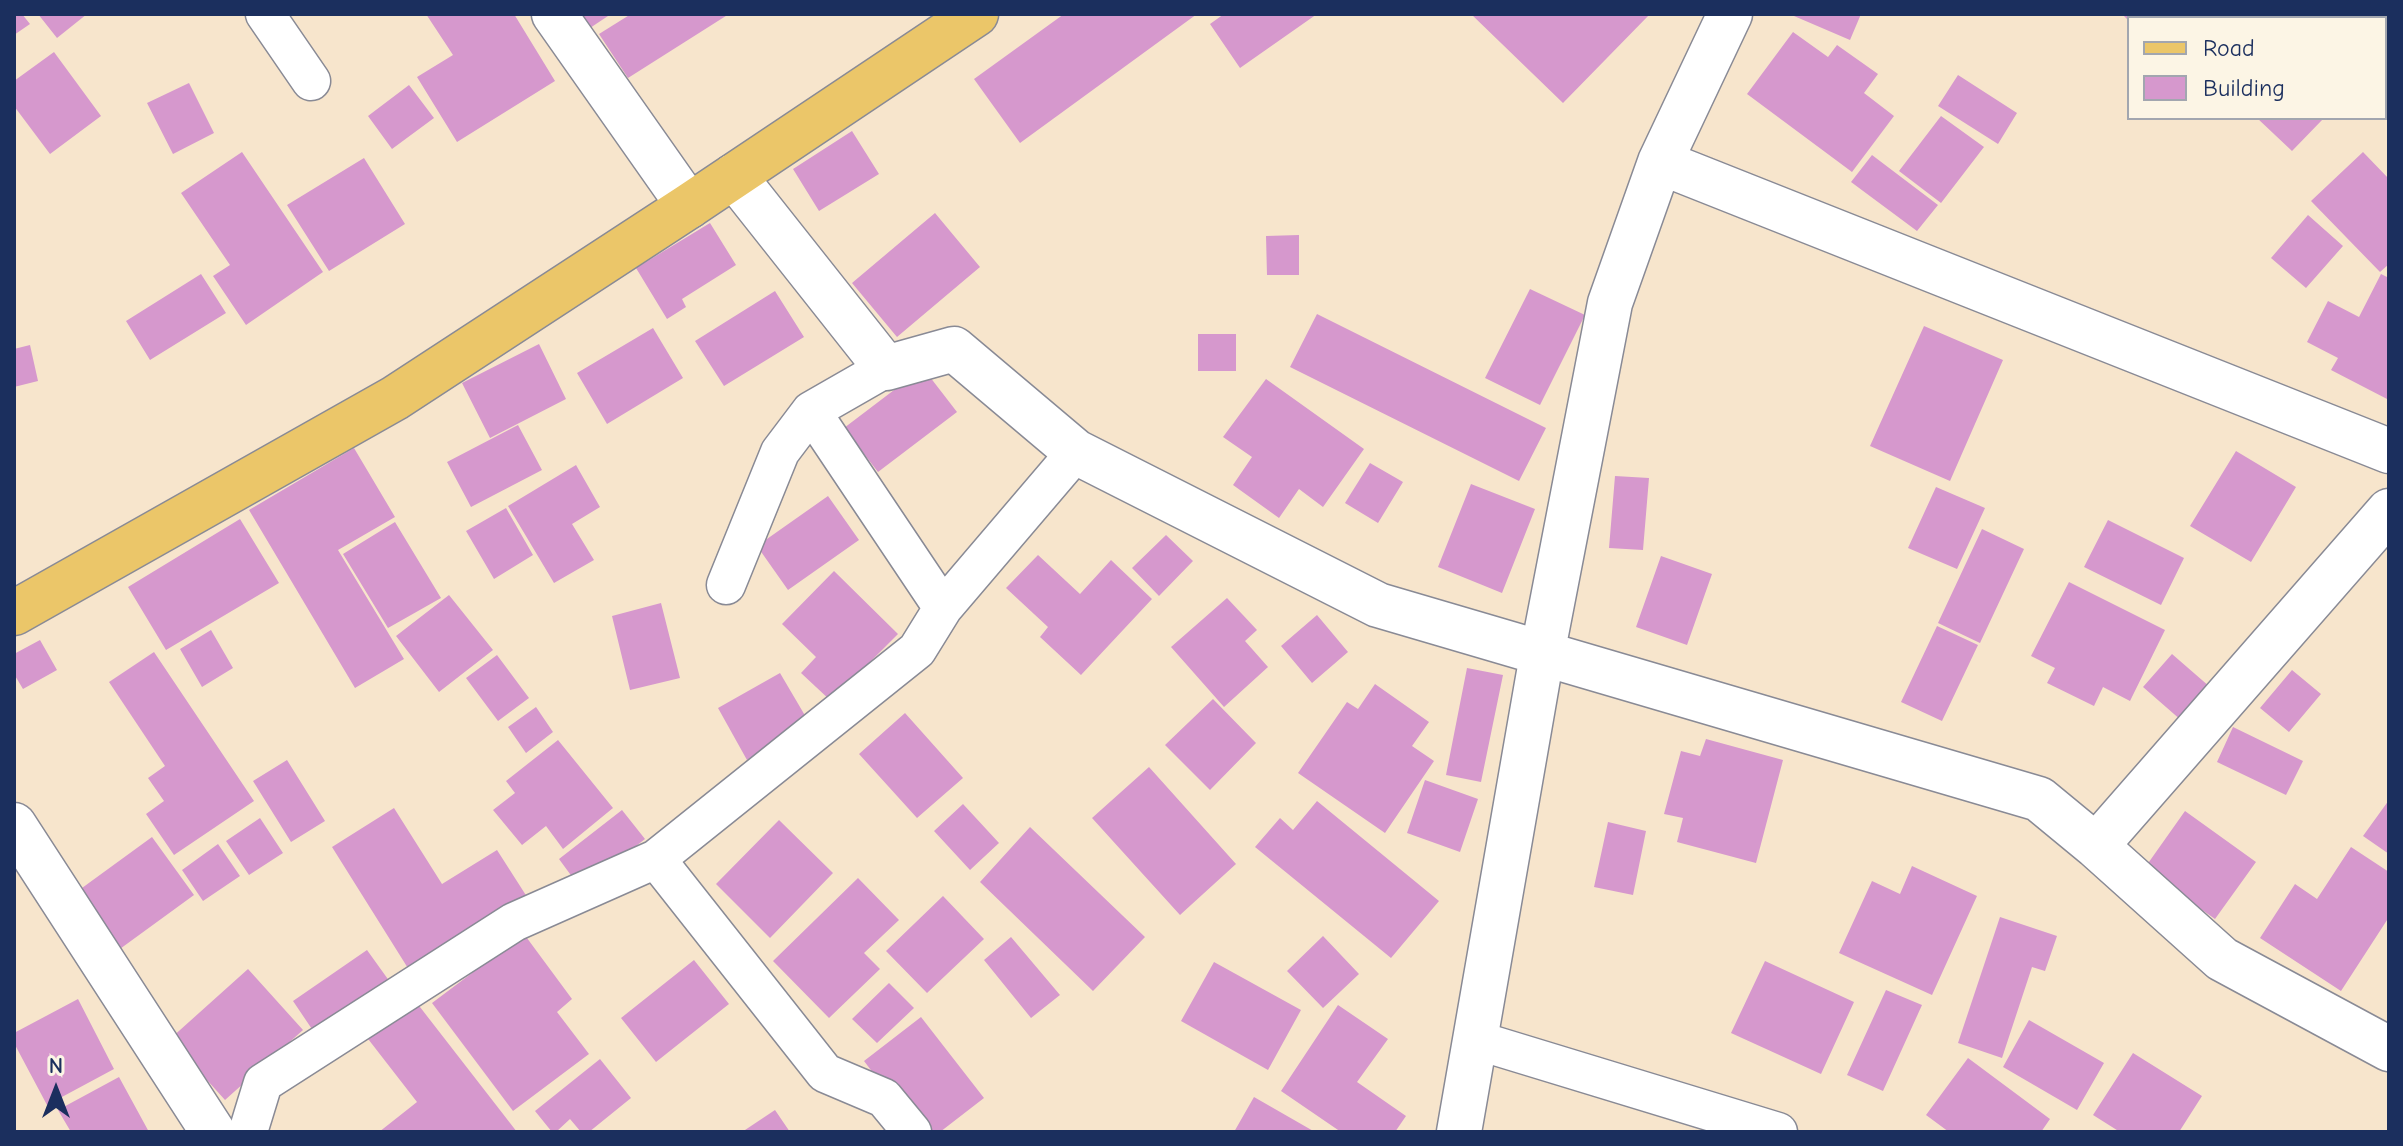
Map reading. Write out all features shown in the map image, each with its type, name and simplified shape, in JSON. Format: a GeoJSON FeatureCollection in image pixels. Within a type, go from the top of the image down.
{"type":"FeatureCollection","features":[{"type":"Feature","properties":{"kind":"main road"},"geometry":{"type":"LineString","coordinates":[[14,613],[395,398],[976,14]]}},
{"type":"Feature","properties":{"kind":"street"},"geometry":{"type":"LineString","coordinates":[[554,14],[689,206]]}},
{"type":"Feature","properties":{"kind":"street"},"geometry":{"type":"LineString","coordinates":[[1459,1132],[1542,655],[1610,303],[1660,162],[1730,14]]}},
{"type":"Feature","properties":{"kind":"street"},"geometry":{"type":"LineString","coordinates":[[1660,162],[2389,451]]}},
{"type":"Feature","properties":{"kind":"street"},"geometry":{"type":"LineString","coordinates":[[734,176],[886,368],[954,349],[1076,452],[1378,605],[2039,799],[2222,959],[2389,1049]]}},
{"type":"Feature","properties":{"kind":"street"},"geometry":{"type":"LineString","coordinates":[[2096,846],[2389,511]]}},
{"type":"Feature","properties":{"kind":"street"},"geometry":{"type":"LineString","coordinates":[[14,825],[213,1132]]}},
{"type":"Feature","properties":{"kind":"lane"},"geometry":{"type":"LineString","coordinates":[[265,14],[311,81]]}},
{"type":"Feature","properties":{"kind":"lane"},"geometry":{"type":"LineString","coordinates":[[726,585],[780,452],[811,411],[886,368]]}},
{"type":"Feature","properties":{"kind":"lane"},"geometry":{"type":"LineString","coordinates":[[811,411],[943,608]]}},
{"type":"Feature","properties":{"kind":"lane"},"geometry":{"type":"LineString","coordinates":[[248,1132],[263,1083],[514,922],[656,859],[917,650],[943,608],[1076,452]]}},
{"type":"Feature","properties":{"kind":"lane"},"geometry":{"type":"LineString","coordinates":[[656,859],[825,1073],[884,1098],[912,1132]]}},
{"type":"Feature","properties":{"kind":"lane"},"geometry":{"type":"LineString","coordinates":[[1476,1040],[1778,1132]]}},
{"type":"Feature","properties":{"kind":"building"},"geometry":{"type":"Polygon","coordinates":[[[14,14],[22,14],[30,24],[14,35],[14,14]]]}},
{"type":"Feature","properties":{"kind":"building"},"geometry":{"type":"Polygon","coordinates":[[[38,14],[87,14],[57,38],[38,14]]]}},
{"type":"Feature","properties":{"kind":"building"},"geometry":{"type":"Polygon","coordinates":[[[426,14],[514,14],[555,81],[457,142],[417,77],[453,55],[426,14]]]}},
{"type":"Feature","properties":{"kind":"building"},"geometry":{"type":"Polygon","coordinates":[[[577,14],[611,14],[587,30],[577,14]]]}},
{"type":"Feature","properties":{"kind":"building"},"geometry":{"type":"Polygon","coordinates":[[[631,14],[729,14],[628,78],[599,34],[631,14]]]}},
{"type":"Feature","properties":{"kind":"building"},"geometry":{"type":"Polygon","coordinates":[[[1064,14],[1197,14],[1020,143],[974,79],[1064,14]]]}},
{"type":"Feature","properties":{"kind":"building"},"geometry":{"type":"Polygon","coordinates":[[[1224,14],[1317,14],[1240,68],[1210,24],[1224,14]]]}},
{"type":"Feature","properties":{"kind":"building"},"geometry":{"type":"Polygon","coordinates":[[[1471,14],[1650,14],[1563,103],[1471,14]]]}},
{"type":"Feature","properties":{"kind":"building"},"geometry":{"type":"Polygon","coordinates":[[[1795,14],[1861,14],[1850,40],[1795,14]]]}},
{"type":"Feature","properties":{"kind":"building"},"geometry":{"type":"Polygon","coordinates":[[[2122,14],[2235,14],[2127,16],[2127,19],[2122,14]]]}},
{"type":"Feature","properties":{"kind":"building"},"geometry":{"type":"Polygon","coordinates":[[[2361,14],[2389,14],[2389,40],[2387,16],[2361,14]]]}},
{"type":"Feature","properties":{"kind":"building"},"geometry":{"type":"Polygon","coordinates":[[[1793,32],[1828,57],[1837,45],[1878,74],[1864,93],[1894,116],[1852,172],[1747,94],[1793,32]]]}},
{"type":"Feature","properties":{"kind":"building"},"geometry":{"type":"Polygon","coordinates":[[[54,52],[101,116],[50,154],[14,106],[14,81],[54,52]]]}},
{"type":"Feature","properties":{"kind":"building"},"geometry":{"type":"Polygon","coordinates":[[[1958,75],[2017,113],[1998,144],[1938,106],[1958,75]]]}},
{"type":"Feature","properties":{"kind":"building"},"geometry":{"type":"Polygon","coordinates":[[[189,83],[214,133],[173,154],[147,103],[189,83]]]}},
{"type":"Feature","properties":{"kind":"building"},"geometry":{"type":"Polygon","coordinates":[[[409,85],[434,118],[392,149],[368,116],[409,85]]]}},
{"type":"Feature","properties":{"kind":"building"},"geometry":{"type":"Polygon","coordinates":[[[1941,116],[1984,147],[1941,203],[1899,171],[1941,116]]]}},
{"type":"Feature","properties":{"kind":"building"},"geometry":{"type":"Polygon","coordinates":[[[2259,120],[2322,120],[2292,151],[2259,120]]]}},
{"type":"Feature","properties":{"kind":"building"},"geometry":{"type":"Polygon","coordinates":[[[852,131],[879,174],[819,211],[793,169],[852,131]]]}},
{"type":"Feature","properties":{"kind":"building"},"geometry":{"type":"Polygon","coordinates":[[[242,152],[323,272],[246,325],[213,276],[230,265],[181,193],[242,152]]]}},
{"type":"Feature","properties":{"kind":"building"},"geometry":{"type":"Polygon","coordinates":[[[2363,152],[2389,179],[2389,264],[2380,272],[2311,201],[2363,152]]]}},
{"type":"Feature","properties":{"kind":"building"},"geometry":{"type":"Polygon","coordinates":[[[1872,155],[1938,205],[1917,231],[1851,182],[1872,155]]]}},
{"type":"Feature","properties":{"kind":"building"},"geometry":{"type":"Polygon","coordinates":[[[364,158],[405,224],[329,271],[287,205],[364,158]]]}},
{"type":"Feature","properties":{"kind":"building"},"geometry":{"type":"Polygon","coordinates":[[[935,213],[980,267],[897,337],[852,283],[935,213]]]}},
{"type":"Feature","properties":{"kind":"building"},"geometry":{"type":"Polygon","coordinates":[[[2308,215],[2343,246],[2306,288],[2271,258],[2308,215]]]}},
{"type":"Feature","properties":{"kind":"building"},"geometry":{"type":"Polygon","coordinates":[[[710,223],[736,265],[682,299],[686,307],[667,319],[636,268],[710,223]]]}},
{"type":"Feature","properties":{"kind":"building"},"geometry":{"type":"Polygon","coordinates":[[[1299,235],[1299,275],[1267,275],[1266,236],[1299,235]]]}},
{"type":"Feature","properties":{"kind":"building"},"geometry":{"type":"Polygon","coordinates":[[[201,274],[226,313],[150,360],[126,321],[201,274]]]}},
{"type":"Feature","properties":{"kind":"building"},"geometry":{"type":"Polygon","coordinates":[[[2381,274],[2389,278],[2389,400],[2331,370],[2338,358],[2307,342],[2328,301],[2359,317],[2381,274]]]}},
{"type":"Feature","properties":{"kind":"building"},"geometry":{"type":"Polygon","coordinates":[[[1530,289],[1585,315],[1540,405],[1485,378],[1530,289]]]}},
{"type":"Feature","properties":{"kind":"building"},"geometry":{"type":"Polygon","coordinates":[[[775,291],[804,337],[724,386],[695,341],[775,291]]]}},
{"type":"Feature","properties":{"kind":"building"},"geometry":{"type":"Polygon","coordinates":[[[1317,314],[1546,428],[1519,481],[1290,367],[1317,314]]]}},
{"type":"Feature","properties":{"kind":"building"},"geometry":{"type":"Polygon","coordinates":[[[1924,326],[2003,360],[1950,481],[1870,446],[1924,326]]]}},
{"type":"Feature","properties":{"kind":"building"},"geometry":{"type":"Polygon","coordinates":[[[653,328],[683,378],[607,424],[577,373],[653,328]]]}},
{"type":"Feature","properties":{"kind":"building"},"geometry":{"type":"Polygon","coordinates":[[[1198,334],[1236,334],[1236,371],[1198,371],[1198,334]]]}},
{"type":"Feature","properties":{"kind":"building"},"geometry":{"type":"Polygon","coordinates":[[[539,344],[566,399],[490,438],[462,383],[539,344]]]}},
{"type":"Feature","properties":{"kind":"building"},"geometry":{"type":"Polygon","coordinates":[[[30,345],[38,381],[14,387],[14,349],[30,345]]]}},
{"type":"Feature","properties":{"kind":"building"},"geometry":{"type":"Polygon","coordinates":[[[923,368],[957,412],[878,472],[844,428],[923,368]]]}},
{"type":"Feature","properties":{"kind":"building"},"geometry":{"type":"Polygon","coordinates":[[[1266,379],[1364,449],[1323,507],[1299,489],[1279,518],[1233,485],[1252,457],[1223,437],[1266,379]]]}},
{"type":"Feature","properties":{"kind":"building"},"geometry":{"type":"Polygon","coordinates":[[[518,425],[542,470],[471,507],[447,462],[518,425]]]}},
{"type":"Feature","properties":{"kind":"building"},"geometry":{"type":"Polygon","coordinates":[[[354,448],[395,517],[338,550],[404,659],[355,688],[249,510],[354,448]]]}},
{"type":"Feature","properties":{"kind":"building"},"geometry":{"type":"Polygon","coordinates":[[[2236,451],[2296,487],[2251,562],[2190,526],[2236,451]]]}},
{"type":"Feature","properties":{"kind":"building"},"geometry":{"type":"Polygon","coordinates":[[[1370,463],[1403,482],[1378,523],[1345,503],[1370,463]]]}},
{"type":"Feature","properties":{"kind":"building"},"geometry":{"type":"Polygon","coordinates":[[[576,465],[600,507],[572,524],[594,560],[554,583],[508,506],[576,465]]]}},
{"type":"Feature","properties":{"kind":"building"},"geometry":{"type":"Polygon","coordinates":[[[1615,476],[1649,478],[1643,550],[1609,548],[1615,476]]]}},
{"type":"Feature","properties":{"kind":"building"},"geometry":{"type":"Polygon","coordinates":[[[1471,484],[1535,509],[1502,593],[1438,567],[1471,484]]]}},
{"type":"Feature","properties":{"kind":"building"},"geometry":{"type":"Polygon","coordinates":[[[1936,487],[1985,508],[1957,569],[1908,548],[1936,487]]]}},
{"type":"Feature","properties":{"kind":"building"},"geometry":{"type":"Polygon","coordinates":[[[828,496],[859,540],[788,590],[757,546],[828,496]]]}},
{"type":"Feature","properties":{"kind":"building"},"geometry":{"type":"Polygon","coordinates":[[[506,508],[533,555],[494,579],[466,531],[506,508]]]}},
{"type":"Feature","properties":{"kind":"building"},"geometry":{"type":"Polygon","coordinates":[[[240,519],[279,583],[166,650],[128,587],[240,519]]]}},
{"type":"Feature","properties":{"kind":"building"},"geometry":{"type":"Polygon","coordinates":[[[2108,520],[2184,558],[2161,605],[2084,567],[2108,520]]]}},
{"type":"Feature","properties":{"kind":"building"},"geometry":{"type":"Polygon","coordinates":[[[395,522],[441,598],[388,628],[343,554],[395,522]]]}},
{"type":"Feature","properties":{"kind":"building"},"geometry":{"type":"Polygon","coordinates":[[[1982,529],[2024,549],[1980,643],[1938,623],[1982,529]]]}},
{"type":"Feature","properties":{"kind":"building"},"geometry":{"type":"Polygon","coordinates":[[[1166,535],[1193,561],[1159,596],[1132,568],[1166,535]]]}},
{"type":"Feature","properties":{"kind":"building"},"geometry":{"type":"Polygon","coordinates":[[[1038,555],[1080,594],[1111,560],[1152,599],[1081,675],[1040,637],[1048,627],[1006,588],[1038,555]]]}},
{"type":"Feature","properties":{"kind":"building"},"geometry":{"type":"Polygon","coordinates":[[[1661,556],[1712,574],[1687,645],[1636,627],[1661,556]]]}},
{"type":"Feature","properties":{"kind":"building"},"geometry":{"type":"Polygon","coordinates":[[[834,571],[898,634],[831,701],[801,673],[816,657],[782,624],[834,571]]]}},
{"type":"Feature","properties":{"kind":"building"},"geometry":{"type":"Polygon","coordinates":[[[2069,582],[2165,630],[2130,701],[2103,687],[2094,706],[2047,683],[2055,668],[2031,656],[2069,582]]]}},
{"type":"Feature","properties":{"kind":"building"},"geometry":{"type":"Polygon","coordinates":[[[449,595],[493,650],[439,692],[396,636],[449,595]]]}},
{"type":"Feature","properties":{"kind":"building"},"geometry":{"type":"Polygon","coordinates":[[[1227,598],[1257,630],[1245,641],[1268,667],[1224,707],[1171,647],[1227,598]]]}},
{"type":"Feature","properties":{"kind":"building"},"geometry":{"type":"Polygon","coordinates":[[[661,603],[680,678],[630,690],[612,616],[661,603]]]}},
{"type":"Feature","properties":{"kind":"building"},"geometry":{"type":"Polygon","coordinates":[[[1317,615],[1348,652],[1312,683],[1281,646],[1317,615]]]}},
{"type":"Feature","properties":{"kind":"building"},"geometry":{"type":"Polygon","coordinates":[[[1937,626],[1978,645],[1942,721],[1901,702],[1937,626]]]}},
{"type":"Feature","properties":{"kind":"building"},"geometry":{"type":"Polygon","coordinates":[[[211,630],[233,668],[202,687],[180,649],[211,630]]]}},
{"type":"Feature","properties":{"kind":"building"},"geometry":{"type":"Polygon","coordinates":[[[40,640],[57,670],[23,689],[14,674],[14,654],[40,640]]]}},
{"type":"Feature","properties":{"kind":"building"},"geometry":{"type":"Polygon","coordinates":[[[154,652],[254,801],[174,855],[146,814],[164,801],[148,778],[165,766],[109,682],[154,652]]]}},
{"type":"Feature","properties":{"kind":"building"},"geometry":{"type":"Polygon","coordinates":[[[2172,654],[2210,687],[2182,721],[2143,687],[2172,654]]]}},
{"type":"Feature","properties":{"kind":"building"},"geometry":{"type":"Polygon","coordinates":[[[497,655],[529,698],[498,721],[466,678],[497,655]]]}},
{"type":"Feature","properties":{"kind":"building"},"geometry":{"type":"Polygon","coordinates":[[[1467,668],[1503,675],[1481,782],[1446,775],[1467,668]]]}},
{"type":"Feature","properties":{"kind":"building"},"geometry":{"type":"Polygon","coordinates":[[[2292,670],[2321,694],[2289,732],[2260,708],[2292,670]]]}},
{"type":"Feature","properties":{"kind":"building"},"geometry":{"type":"Polygon","coordinates":[[[780,673],[810,724],[747,760],[718,708],[780,673]]]}},
{"type":"Feature","properties":{"kind":"building"},"geometry":{"type":"Polygon","coordinates":[[[1375,684],[1429,722],[1412,746],[1434,761],[1385,833],[1298,773],[1347,702],[1358,709],[1375,684]]]}},
{"type":"Feature","properties":{"kind":"building"},"geometry":{"type":"Polygon","coordinates":[[[1213,699],[1256,743],[1210,790],[1165,745],[1213,699]]]}},
{"type":"Feature","properties":{"kind":"building"},"geometry":{"type":"Polygon","coordinates":[[[536,707],[553,732],[526,753],[508,727],[536,707]]]}},
{"type":"Feature","properties":{"kind":"building"},"geometry":{"type":"Polygon","coordinates":[[[905,713],[963,778],[917,818],[859,754],[905,713]]]}},
{"type":"Feature","properties":{"kind":"building"},"geometry":{"type":"Polygon","coordinates":[[[2233,727],[2303,761],[2286,795],[2217,762],[2233,727]]]}},
{"type":"Feature","properties":{"kind":"building"},"geometry":{"type":"Polygon","coordinates":[[[1706,739],[1783,760],[1756,863],[1677,842],[1683,818],[1664,814],[1681,751],[1700,756],[1706,739]]]}},
{"type":"Feature","properties":{"kind":"building"},"geometry":{"type":"Polygon","coordinates":[[[558,740],[613,808],[563,849],[546,826],[522,845],[493,810],[515,793],[506,781],[558,740]]]}},
{"type":"Feature","properties":{"kind":"building"},"geometry":{"type":"Polygon","coordinates":[[[287,760],[325,821],[291,842],[253,781],[287,760]]]}},
{"type":"Feature","properties":{"kind":"building"},"geometry":{"type":"Polygon","coordinates":[[[1149,767],[1236,864],[1180,915],[1092,818],[1149,767]]]}},
{"type":"Feature","properties":{"kind":"building"},"geometry":{"type":"Polygon","coordinates":[[[1425,780],[1478,799],[1460,852],[1407,833],[1425,780]]]}},
{"type":"Feature","properties":{"kind":"building"},"geometry":{"type":"Polygon","coordinates":[[[2389,800],[2389,854],[2363,836],[2389,800]]]}},
{"type":"Feature","properties":{"kind":"building"},"geometry":{"type":"Polygon","coordinates":[[[1317,801],[1439,901],[1391,958],[1255,847],[1280,818],[1293,830],[1317,801]]]}},
{"type":"Feature","properties":{"kind":"building"},"geometry":{"type":"Polygon","coordinates":[[[963,804],[999,843],[970,870],[934,831],[963,804]]]}},
{"type":"Feature","properties":{"kind":"building"},"geometry":{"type":"Polygon","coordinates":[[[394,808],[442,884],[497,850],[529,900],[411,973],[332,847],[394,808]]]}},
{"type":"Feature","properties":{"kind":"building"},"geometry":{"type":"Polygon","coordinates":[[[622,810],[645,839],[581,889],[559,859],[622,810]]]}},
{"type":"Feature","properties":{"kind":"building"},"geometry":{"type":"Polygon","coordinates":[[[2185,811],[2256,862],[2215,919],[2144,869],[2185,811]]]}},
{"type":"Feature","properties":{"kind":"building"},"geometry":{"type":"Polygon","coordinates":[[[260,818],[283,853],[249,875],[226,841],[260,818]]]}},
{"type":"Feature","properties":{"kind":"building"},"geometry":{"type":"Polygon","coordinates":[[[779,820],[833,873],[770,938],[716,884],[779,820]]]}},
{"type":"Feature","properties":{"kind":"building"},"geometry":{"type":"Polygon","coordinates":[[[1608,822],[1646,831],[1633,895],[1594,887],[1608,822]]]}},
{"type":"Feature","properties":{"kind":"building"},"geometry":{"type":"Polygon","coordinates":[[[1030,827],[1145,937],[1093,991],[980,882],[1030,827]]]}},
{"type":"Feature","properties":{"kind":"building"},"geometry":{"type":"Polygon","coordinates":[[[152,837],[194,895],[113,954],[71,896],[152,837]]]}},
{"type":"Feature","properties":{"kind":"building"},"geometry":{"type":"Polygon","coordinates":[[[218,844],[240,876],[203,901],[182,870],[218,844]]]}},
{"type":"Feature","properties":{"kind":"building"},"geometry":{"type":"Polygon","coordinates":[[[2351,847],[2389,872],[2389,917],[2341,991],[2260,938],[2295,884],[2317,899],[2351,847]]]}},
{"type":"Feature","properties":{"kind":"building"},"geometry":{"type":"Polygon","coordinates":[[[1912,866],[1977,896],[1932,995],[1839,953],[1872,881],[1900,894],[1912,866]]]}},
{"type":"Feature","properties":{"kind":"building"},"geometry":{"type":"Polygon","coordinates":[[[858,878],[899,920],[864,953],[880,969],[829,1018],[773,961],[858,878]]]}},
{"type":"Feature","properties":{"kind":"building"},"geometry":{"type":"Polygon","coordinates":[[[943,896],[984,939],[927,993],[886,951],[943,896]]]}},
{"type":"Feature","properties":{"kind":"building"},"geometry":{"type":"Polygon","coordinates":[[[2000,917],[2057,936],[2045,971],[2032,967],[2002,1058],[1958,1043],[2000,917]]]}},
{"type":"Feature","properties":{"kind":"building"},"geometry":{"type":"Polygon","coordinates":[[[524,934],[572,999],[557,1012],[589,1054],[513,1111],[432,1003],[524,934]]]}},
{"type":"Feature","properties":{"kind":"building"},"geometry":{"type":"Polygon","coordinates":[[[1323,936],[1359,974],[1323,1008],[1287,971],[1323,936]]]}},
{"type":"Feature","properties":{"kind":"building"},"geometry":{"type":"Polygon","coordinates":[[[1011,937],[1060,995],[1031,1018],[984,960],[1011,937]]]}},
{"type":"Feature","properties":{"kind":"building"},"geometry":{"type":"Polygon","coordinates":[[[367,950],[395,989],[320,1041],[293,1001],[367,950]]]}},
{"type":"Feature","properties":{"kind":"building"},"geometry":{"type":"Polygon","coordinates":[[[694,960],[729,1004],[656,1062],[621,1018],[694,960]]]}},
{"type":"Feature","properties":{"kind":"building"},"geometry":{"type":"Polygon","coordinates":[[[1765,961],[1854,1002],[1821,1074],[1731,1033],[1765,961]]]}},
{"type":"Feature","properties":{"kind":"building"},"geometry":{"type":"Polygon","coordinates":[[[1214,962],[1301,1010],[1268,1070],[1181,1021],[1214,962]]]}},
{"type":"Feature","properties":{"kind":"building"},"geometry":{"type":"Polygon","coordinates":[[[248,969],[303,1030],[225,1100],[170,1039],[248,969]]]}},
{"type":"Feature","properties":{"kind":"building"},"geometry":{"type":"Polygon","coordinates":[[[889,983],[914,1008],[877,1043],[852,1019],[889,983]]]}},
{"type":"Feature","properties":{"kind":"building"},"geometry":{"type":"Polygon","coordinates":[[[1886,990],[1922,1005],[1883,1091],[1847,1075],[1886,990]]]}},
{"type":"Feature","properties":{"kind":"building"},"geometry":{"type":"Polygon","coordinates":[[[413,998],[517,1132],[379,1132],[417,1102],[365,1035],[413,998]]]}},
{"type":"Feature","properties":{"kind":"building"},"geometry":{"type":"Polygon","coordinates":[[[78,999],[114,1069],[47,1105],[14,1043],[14,1033],[78,999]]]}},
{"type":"Feature","properties":{"kind":"building"},"geometry":{"type":"Polygon","coordinates":[[[1338,1005],[1388,1039],[1357,1082],[1406,1116],[1395,1132],[1341,1132],[1281,1091],[1338,1005]]]}},
{"type":"Feature","properties":{"kind":"building"},"geometry":{"type":"Polygon","coordinates":[[[921,1017],[984,1098],[940,1132],[918,1132],[864,1061],[921,1017]]]}},
{"type":"Feature","properties":{"kind":"building"},"geometry":{"type":"Polygon","coordinates":[[[2029,1020],[2104,1063],[2077,1110],[2003,1067],[2029,1020]]]}},
{"type":"Feature","properties":{"kind":"building"},"geometry":{"type":"Polygon","coordinates":[[[2133,1053],[2202,1096],[2179,1132],[2120,1132],[2093,1115],[2133,1053]]]}},
{"type":"Feature","properties":{"kind":"building"},"geometry":{"type":"Polygon","coordinates":[[[1968,1058],[2050,1119],[2041,1132],[1949,1132],[1926,1115],[1968,1058]]]}},
{"type":"Feature","properties":{"kind":"building"},"geometry":{"type":"Polygon","coordinates":[[[600,1059],[631,1098],[589,1132],[581,1132],[570,1119],[552,1132],[535,1111],[600,1059]]]}},
{"type":"Feature","properties":{"kind":"building"},"geometry":{"type":"Polygon","coordinates":[[[119,1077],[149,1132],[71,1132],[58,1110],[119,1077]]]}},
{"type":"Feature","properties":{"kind":"building"},"geometry":{"type":"Polygon","coordinates":[[[1254,1097],[1315,1132],[1234,1132],[1254,1097]]]}},
{"type":"Feature","properties":{"kind":"building"},"geometry":{"type":"Polygon","coordinates":[[[775,1110],[790,1132],[742,1132],[775,1110]]]}}]}
